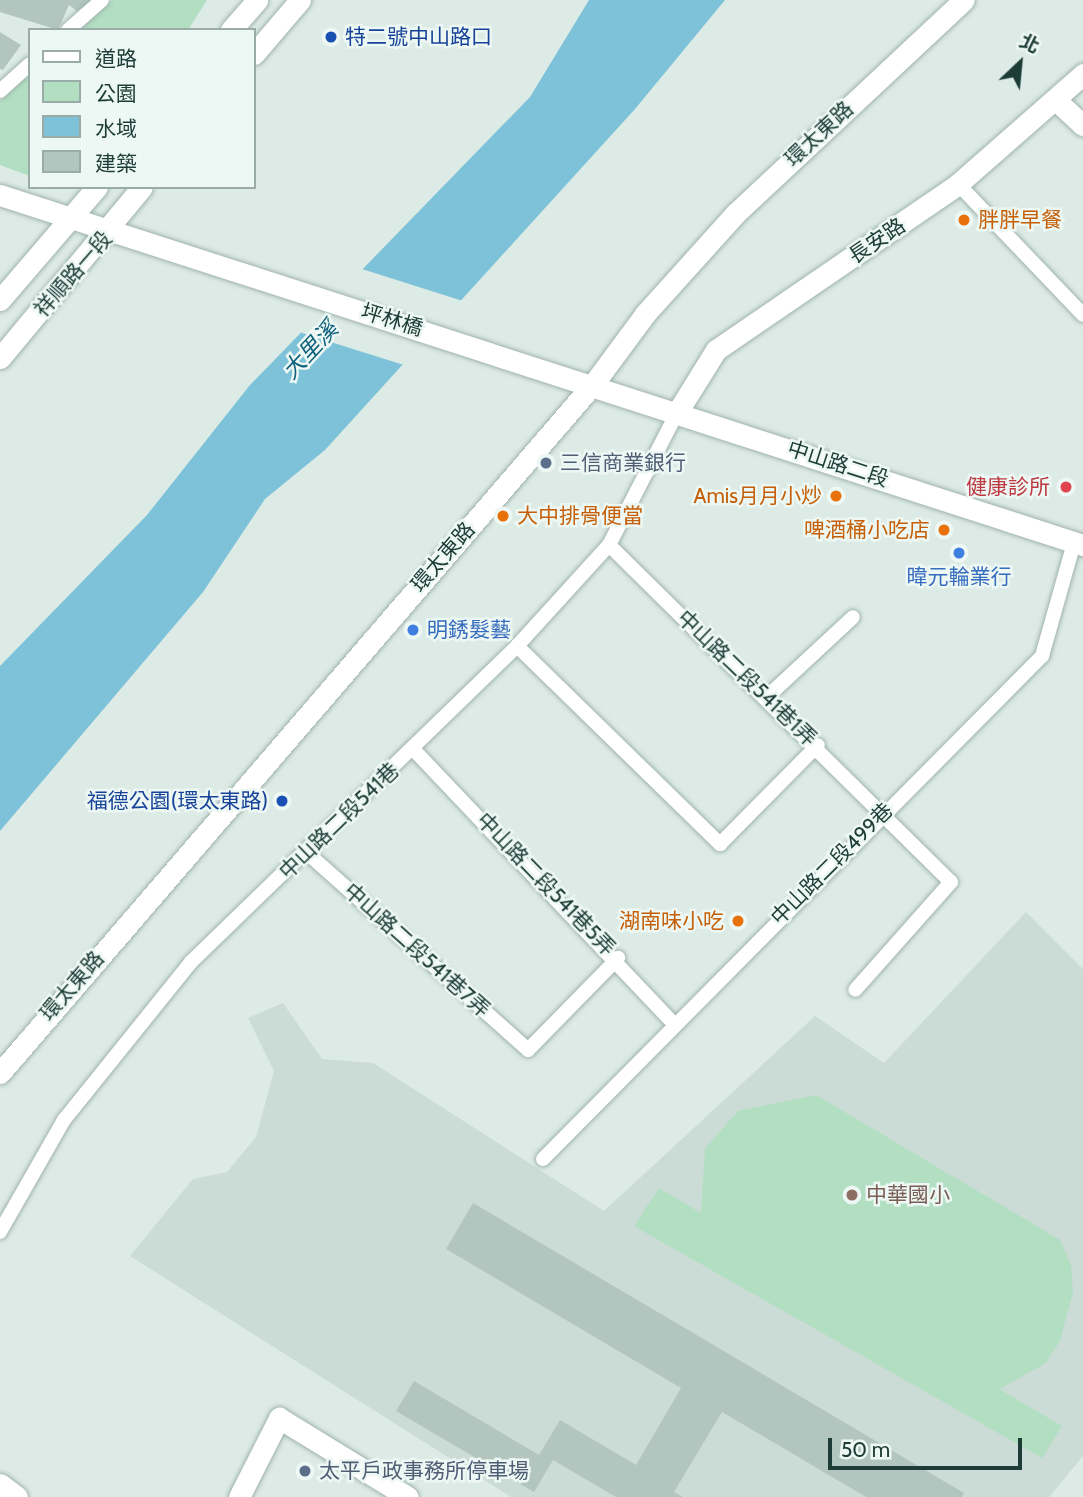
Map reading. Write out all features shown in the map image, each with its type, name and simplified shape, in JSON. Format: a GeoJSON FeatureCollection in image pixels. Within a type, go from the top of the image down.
{"type":"FeatureCollection","features":[{"type":"Feature","properties":{"kind":"street"},"geometry":{"type":"LineString","coordinates":[[233,28],[257,0]]}},
{"type":"Feature","properties":{"kind":"street"},"geometry":{"type":"LineString","coordinates":[[256,52],[300,0]]}},
{"type":"Feature","properties":{"kind":"street","name":"環太東路"},"geometry":{"type":"LineString","coordinates":[[0,1073],[594,383],[645,314],[735,214],[964,0]]}},
{"type":"Feature","properties":{"kind":"street","name":"長安路"},"geometry":{"type":"LineString","coordinates":[[678,411],[716,349],[958,184],[1058,102],[1083,74]]}},
{"type":"Feature","properties":{"kind":"street"},"geometry":{"type":"LineString","coordinates":[[1058,102],[1083,125]]}},
{"type":"Feature","properties":{"kind":"street","name":"祥順路一段"},"geometry":{"type":"LineString","coordinates":[[0,300],[95,189]]}},
{"type":"Feature","properties":{"kind":"street","name":"祥順路一段"},"geometry":{"type":"LineString","coordinates":[[0,358],[111,233],[141,189]]}},
{"type":"Feature","properties":{"kind":"street","name":"坪林橋"},"geometry":{"type":"LineString","coordinates":[[0,195],[111,233],[594,383]]}},
{"type":"Feature","properties":{"kind":"street","name":"中山路二段"},"geometry":{"type":"LineString","coordinates":[[594,383],[1079,544]]}},
{"type":"Feature","properties":{"kind":"street"},"geometry":{"type":"LineString","coordinates":[[239,1497],[279,1418],[408,1497]]}},
{"type":"Feature","properties":{"kind":"street"},"geometry":{"type":"LineString","coordinates":[[0,1484],[17,1497]]}},
{"type":"Feature","properties":{"kind":"lane"},"geometry":{"type":"LineString","coordinates":[[70,28],[102,0]]}},
{"type":"Feature","properties":{"kind":"lane"},"geometry":{"type":"LineString","coordinates":[[3,85],[28,66]]}},
{"type":"Feature","properties":{"kind":"lane"},"geometry":{"type":"LineString","coordinates":[[958,184],[1083,315]]}},
{"type":"Feature","properties":{"kind":"lane","name":"中山路二段541巷"},"geometry":{"type":"LineString","coordinates":[[0,1232],[64,1120],[117,1050],[191,962],[305,850],[414,750],[517,646],[609,545],[678,411]]}},
{"type":"Feature","properties":{"kind":"lane","name":"中山路二段499巷"},"geometry":{"type":"LineString","coordinates":[[542,1159],[673,1023],[1042,656],[1079,544]]}},
{"type":"Feature","properties":{"kind":"lane","name":"中山路二段541巷1弄"},"geometry":{"type":"LineString","coordinates":[[609,545],[818,746],[951,882],[855,989]]}},
{"type":"Feature","properties":{"kind":"lane"},"geometry":{"type":"LineString","coordinates":[[767,697],[852,618]]}},
{"type":"Feature","properties":{"kind":"lane"},"geometry":{"type":"LineString","coordinates":[[517,646],[720,844],[818,746]]}},
{"type":"Feature","properties":{"kind":"lane","name":"中山路二段541巷5弄"},"geometry":{"type":"LineString","coordinates":[[414,750],[618,958],[673,1023]]}},
{"type":"Feature","properties":{"kind":"lane","name":"中山路二段541巷7弄"},"geometry":{"type":"LineString","coordinates":[[305,850],[528,1050],[618,958]]}},
{"type":"Feature","properties":{"kind":"shaded area","name":"中華國小"},"geometry":{"type":"Polygon","coordinates":[[[1026,912],[1083,969],[1083,1456],[1049,1497],[511,1497],[130,1256],[193,1179],[227,1172],[256,1137],[274,1071],[248,1018],[283,1003],[322,1059],[373,1063],[604,1211],[815,1016],[884,1063],[1026,912]]]}},
{"type":"Feature","properties":{"kind":"green space"},"geometry":{"type":"Polygon","coordinates":[[[112,0],[207,0],[189,28],[81,28],[112,0]]]}},
{"type":"Feature","properties":{"kind":"green space"},"geometry":{"type":"Polygon","coordinates":[[[28,76],[28,175],[0,165],[0,101],[28,76]]]}},
{"type":"Feature","properties":{"kind":"green space"},"geometry":{"type":"Polygon","coordinates":[[[816,1095],[1060,1240],[1071,1265],[1073,1292],[1060,1341],[1046,1363],[999,1389],[1062,1426],[1042,1458],[634,1226],[659,1188],[701,1213],[705,1149],[738,1111],[816,1095]]]}},
{"type":"Feature","properties":{"kind":"water","name":"大里溪"},"geometry":{"type":"Polygon","coordinates":[[[589,0],[725,0],[635,109],[325,450],[265,499],[203,592],[0,831],[0,666],[147,515],[250,385],[530,97],[589,0]]]}},
{"type":"Feature","properties":{"kind":"pier"},"geometry":{"type":"Polygon","coordinates":[[[362,269],[466,302],[407,366],[299,332],[362,269]]]}},
{"type":"Feature","properties":{"kind":"building"},"geometry":{"type":"Polygon","coordinates":[[[0,0],[93,0],[77,11],[69,5],[59,28],[0,12],[0,0]]]}},
{"type":"Feature","properties":{"kind":"building"},"geometry":{"type":"Polygon","coordinates":[[[0,32],[21,45],[3,70],[0,69],[0,32]]]}},
{"type":"Feature","properties":{"kind":"building"},"geometry":{"type":"Polygon","coordinates":[[[473,1203],[964,1493],[962,1497],[866,1497],[722,1412],[674,1492],[683,1497],[616,1497],[553,1460],[534,1492],[396,1411],[414,1381],[539,1455],[560,1420],[636,1465],[681,1388],[446,1249],[473,1203]]]}},
{"type":"Feature","properties":{"kind":"place","name":"特二號中山路口"},"geometry":{"type":"Point","coordinates":[331,37]}},
{"type":"Feature","properties":{"kind":"place","name":"胖胖早餐"},"geometry":{"type":"Point","coordinates":[964,220]}},
{"type":"Feature","properties":{"kind":"place","name":"三信商業銀行"},"geometry":{"type":"Point","coordinates":[546,463]}},
{"type":"Feature","properties":{"kind":"place","name":"健康診所"},"geometry":{"type":"Point","coordinates":[1066,487]}},
{"type":"Feature","properties":{"kind":"place","name":"Amis月月小炒"},"geometry":{"type":"Point","coordinates":[836,496]}},
{"type":"Feature","properties":{"kind":"place","name":"大中排骨便當"},"geometry":{"type":"Point","coordinates":[503,516]}},
{"type":"Feature","properties":{"kind":"place","name":"啤酒桶小吃店"},"geometry":{"type":"Point","coordinates":[944,530]}},
{"type":"Feature","properties":{"kind":"place","name":"暐元輪業行"},"geometry":{"type":"Point","coordinates":[959,553]}},
{"type":"Feature","properties":{"kind":"place","name":"明銹髮藝"},"geometry":{"type":"Point","coordinates":[413,630]}},
{"type":"Feature","properties":{"kind":"place","name":"福德公園(環太東路)"},"geometry":{"type":"Point","coordinates":[282,801]}},
{"type":"Feature","properties":{"kind":"place","name":"湖南味小吃"},"geometry":{"type":"Point","coordinates":[738,921]}},
{"type":"Feature","properties":{"kind":"place","name":"中華國小"},"geometry":{"type":"Point","coordinates":[852,1195]}},
{"type":"Feature","properties":{"kind":"place","name":"太平戶政事務所停車場"},"geometry":{"type":"Point","coordinates":[305,1471]}}]}
